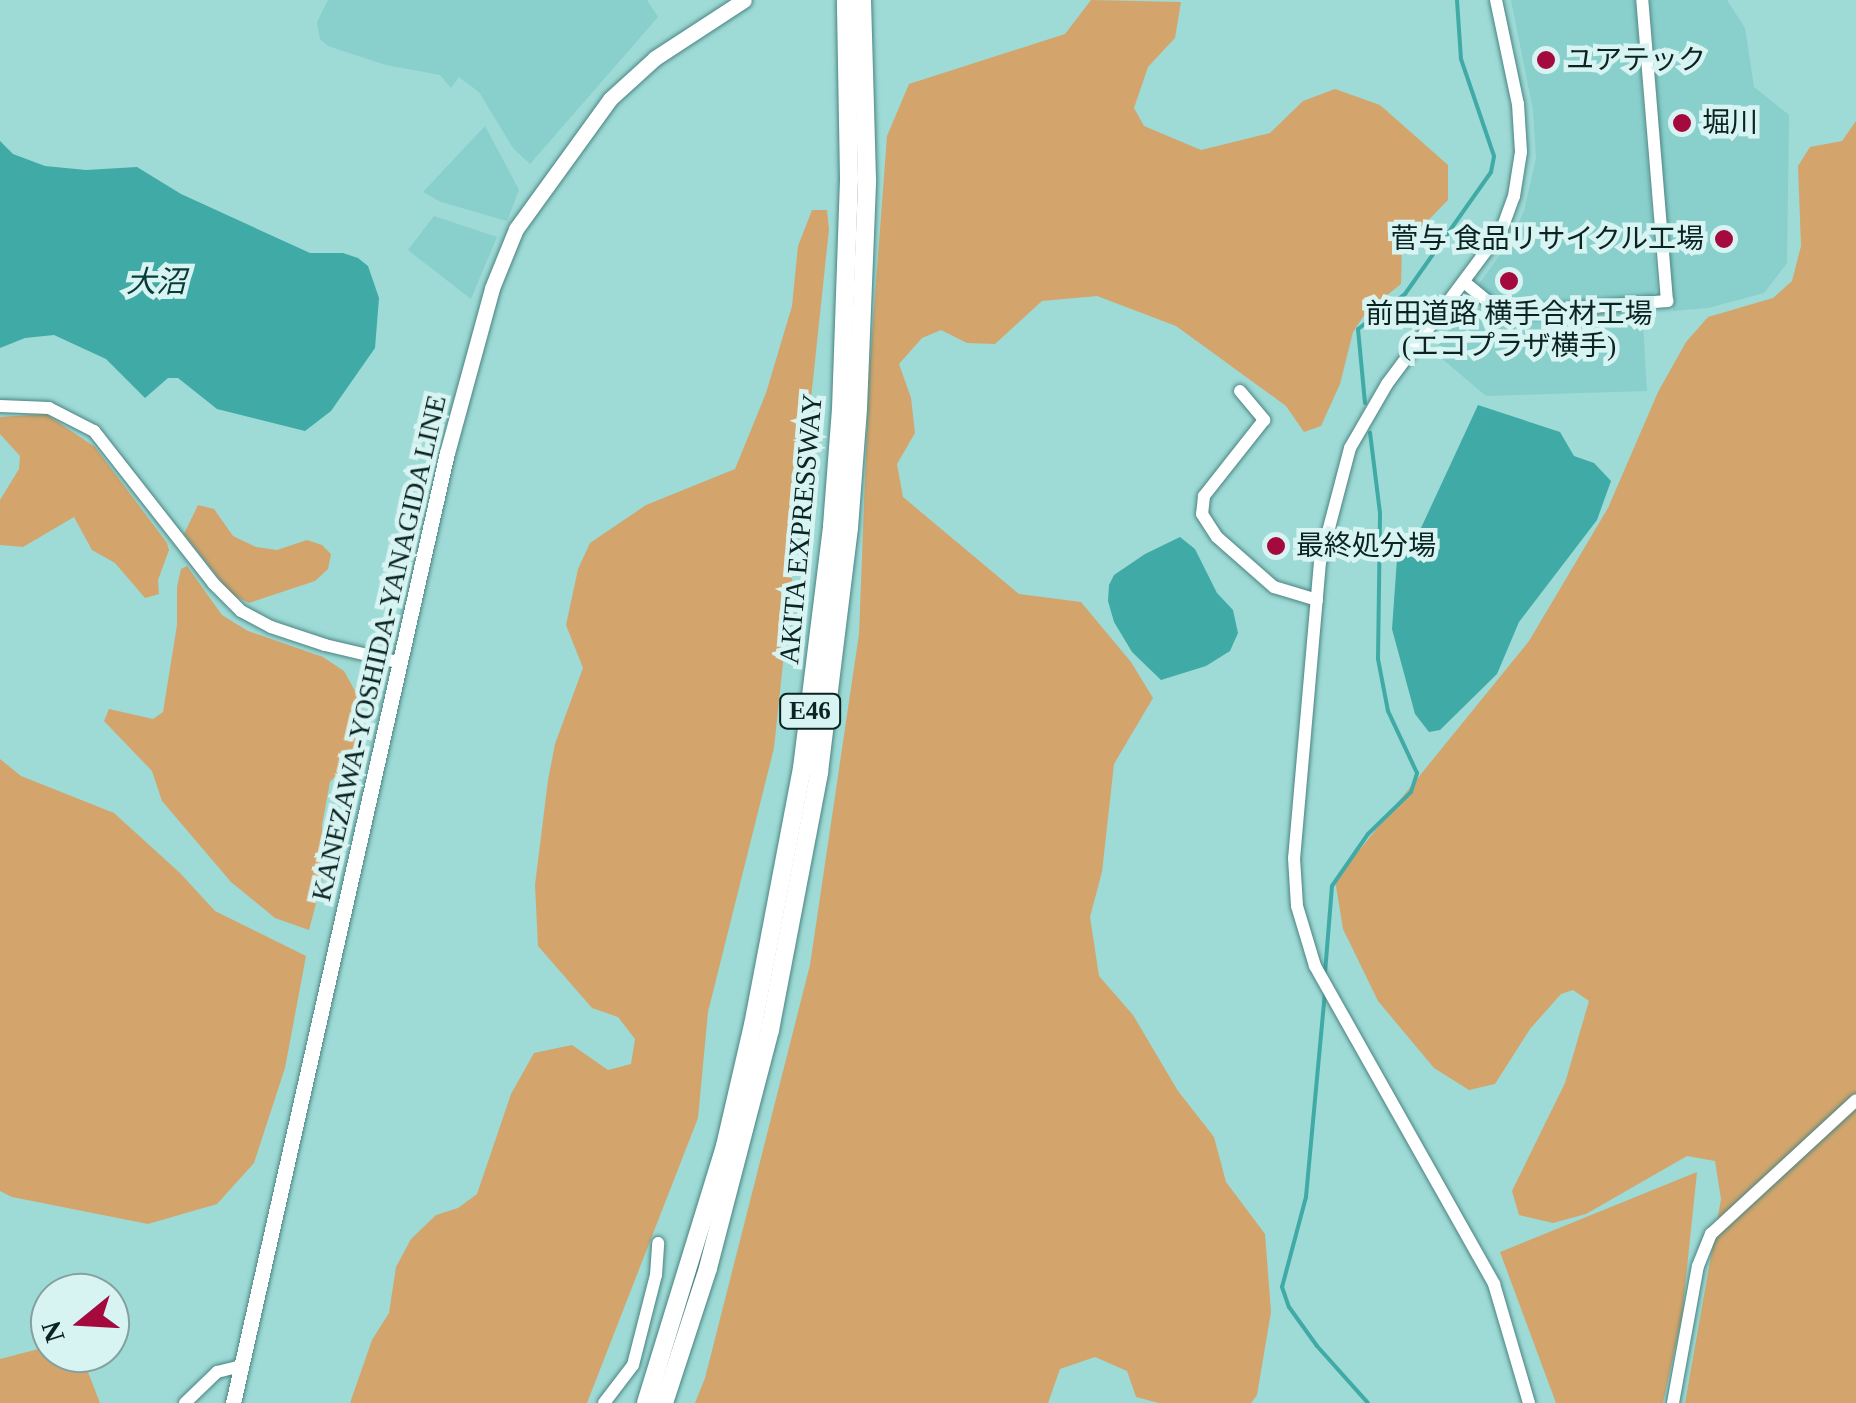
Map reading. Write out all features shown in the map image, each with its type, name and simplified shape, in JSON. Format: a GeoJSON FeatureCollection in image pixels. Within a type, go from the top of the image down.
{"type":"FeatureCollection","features":[{"type":"Feature","properties":{"kind":"highway","name":"AKITA EXPRESSWAY"},"geometry":{"type":"LineString","coordinates":[[646,1403],[724,1146],[753,1025],[802,768],[832,526],[841,409],[849,179],[846,0]]}},
{"type":"Feature","properties":{"kind":"highway","name":"AKITA EXPRESSWAY"},"geometry":{"type":"LineString","coordinates":[[664,1403],[708,1268],[770,1030],[821,754],[848,545],[858,408],[867,179],[862,0]]}},
{"type":"Feature","properties":{"kind":"main road","name":"KANEZAWA-YOSHIDA-YANAGIDA LINE"},"geometry":{"type":"LineString","coordinates":[[233,1403],[470,361],[516,229],[610,100],[656,58],[744,0]]}},
{"type":"Feature","properties":{"kind":"street"},"geometry":{"type":"LineString","coordinates":[[1496,0],[1518,104],[1521,152],[1501,231],[1387,384],[1350,448],[1327,532],[1317,600],[1294,858],[1297,906],[1319,973],[1494,1284],[1513,1335],[1529,1403]]}},
{"type":"Feature","properties":{"kind":"street"},"geometry":{"type":"LineString","coordinates":[[1464,282],[1502,314],[1667,301],[1642,0]]}},
{"type":"Feature","properties":{"kind":"street"},"geometry":{"type":"LineString","coordinates":[[1240,391],[1264,420],[1204,496],[1202,514],[1217,537],[1274,587],[1317,600]]}},
{"type":"Feature","properties":{"kind":"street"},"geometry":{"type":"LineString","coordinates":[[0,406],[50,408],[94,432],[213,584],[241,611],[307,639],[401,663]]}},
{"type":"Feature","properties":{"kind":"street"},"geometry":{"type":"LineString","coordinates":[[1673,1403],[1698,1266],[1711,1234],[1856,1100]]}},
{"type":"Feature","properties":{"kind":"street"},"geometry":{"type":"LineString","coordinates":[[604,1403],[633,1365],[656,1275],[658,1244]]}},
{"type":"Feature","properties":{"kind":"street"},"geometry":{"type":"LineString","coordinates":[[186,1403],[217,1372],[242,1366]]}},
{"type":"Feature","properties":{"kind":"shaded area"},"geometry":{"type":"Polygon","coordinates":[[[328,0],[647,0],[658,17],[530,164],[513,148],[479,92],[459,77],[451,88],[440,75],[386,65],[328,46],[320,39],[317,22],[328,0]]]}},
{"type":"Feature","properties":{"kind":"shaded area"},"geometry":{"type":"Polygon","coordinates":[[[1091,0],[1181,2],[1175,38],[1148,67],[1134,108],[1144,126],[1201,150],[1270,133],[1303,101],[1335,89],[1380,105],[1448,165],[1448,200],[1402,247],[1401,284],[1367,311],[1353,332],[1340,384],[1321,426],[1304,432],[1286,406],[1176,326],[1097,296],[1042,301],[995,344],[967,343],[941,330],[922,338],[899,364],[911,398],[915,433],[897,464],[903,497],[1019,594],[1081,602],[1131,662],[1153,698],[1114,764],[1102,872],[1090,917],[1099,976],[1133,1015],[1178,1091],[1214,1137],[1226,1182],[1265,1234],[1271,1312],[1257,1395],[1251,1403],[1159,1403],[1136,1397],[1127,1371],[1095,1357],[1060,1369],[1048,1403],[695,1403],[705,1378],[810,965],[859,634],[869,376],[887,136],[909,84],[1065,34],[1091,0]]]}},
{"type":"Feature","properties":{"kind":"shaded area"},"geometry":{"type":"Polygon","coordinates":[[[1511,0],[1635,0],[1657,290],[1650,296],[1500,306],[1481,293],[1479,284],[1511,239],[1524,211],[1536,158],[1533,110],[1511,0]]]}},
{"type":"Feature","properties":{"kind":"shaded area"},"geometry":{"type":"Polygon","coordinates":[[[1650,0],[1727,0],[1745,28],[1754,87],[1789,115],[1787,263],[1764,293],[1708,308],[1673,311],[1650,0]]]}},
{"type":"Feature","properties":{"kind":"shaded area"},"geometry":{"type":"Polygon","coordinates":[[[1856,121],[1856,1403],[1685,1403],[1721,1199],[1715,1161],[1687,1156],[1586,1214],[1553,1223],[1519,1215],[1512,1191],[1565,1083],[1589,1001],[1573,990],[1561,994],[1530,1029],[1495,1084],[1469,1090],[1434,1068],[1378,1001],[1343,929],[1335,880],[1529,641],[1608,508],[1658,392],[1686,342],[1708,317],[1773,298],[1792,281],[1801,246],[1798,166],[1810,147],[1842,141],[1856,121]]]}},
{"type":"Feature","properties":{"kind":"shaded area"},"geometry":{"type":"Polygon","coordinates":[[[485,126],[519,190],[507,221],[441,202],[423,192],[485,126]]]}},
{"type":"Feature","properties":{"kind":"shaded area"},"geometry":{"type":"Polygon","coordinates":[[[812,210],[827,210],[829,229],[774,748],[708,1012],[698,1118],[587,1403],[350,1403],[372,1340],[389,1313],[396,1267],[411,1239],[436,1215],[458,1208],[477,1194],[511,1094],[534,1053],[572,1045],[608,1070],[631,1064],[635,1039],[618,1017],[592,1008],[538,946],[535,885],[548,780],[555,744],[583,668],[566,625],[578,569],[590,543],[646,505],[735,469],[766,393],[792,306],[798,246],[812,210]]]}},
{"type":"Feature","properties":{"kind":"shaded area"},"geometry":{"type":"Polygon","coordinates":[[[434,216],[497,237],[471,299],[408,250],[434,216]]]}},
{"type":"Feature","properties":{"kind":"shaded area"},"geometry":{"type":"Polygon","coordinates":[[[1472,302],[1496,323],[1642,310],[1647,391],[1486,396],[1434,352],[1464,306],[1472,302]]]}},
{"type":"Feature","properties":{"kind":"shaded area"},"geometry":{"type":"Polygon","coordinates":[[[46,414],[95,447],[167,543],[169,550],[158,580],[159,594],[145,598],[115,563],[92,550],[74,517],[23,547],[0,545],[0,500],[19,469],[20,456],[0,434],[0,417],[46,414]]]}},
{"type":"Feature","properties":{"kind":"shaded area"},"geometry":{"type":"Polygon","coordinates":[[[198,505],[214,509],[233,536],[256,547],[277,550],[307,540],[322,545],[331,554],[328,569],[315,581],[249,603],[231,594],[184,534],[198,505]]]}},
{"type":"Feature","properties":{"kind":"shaded area"},"geometry":{"type":"Polygon","coordinates":[[[187,566],[222,615],[248,631],[323,657],[344,671],[360,700],[364,717],[352,757],[330,782],[322,825],[323,877],[309,930],[275,918],[231,882],[162,801],[152,771],[104,721],[109,709],[153,719],[163,712],[177,625],[177,587],[181,569],[187,566]]]}},
{"type":"Feature","properties":{"kind":"shaded area"},"geometry":{"type":"Polygon","coordinates":[[[0,759],[21,776],[114,813],[215,911],[306,956],[285,1068],[254,1163],[217,1204],[148,1224],[12,1197],[0,1191],[0,759]]]}},
{"type":"Feature","properties":{"kind":"shaded area"},"geometry":{"type":"Polygon","coordinates":[[[1697,1172],[1682,1316],[1663,1403],[1556,1403],[1500,1252],[1697,1172]]]}},
{"type":"Feature","properties":{"kind":"shaded area"},"geometry":{"type":"Polygon","coordinates":[[[30,1351],[30,1373],[88,1373],[100,1403],[0,1403],[0,1359],[30,1351]]]}},
{"type":"Feature","properties":{"kind":"water","name":"大沼"},"geometry":{"type":"Polygon","coordinates":[[[0,141],[13,154],[45,166],[86,170],[137,167],[181,194],[310,253],[343,253],[358,258],[368,266],[379,298],[375,348],[331,411],[305,431],[217,409],[178,378],[168,378],[145,398],[106,359],[54,335],[25,338],[0,348],[0,141]]]}},
{"type":"Feature","properties":{"kind":"water"},"geometry":{"type":"Polygon","coordinates":[[[1478,405],[1560,432],[1574,456],[1594,463],[1611,481],[1597,520],[1519,622],[1497,674],[1440,730],[1429,732],[1415,714],[1392,629],[1397,559],[1403,543],[1421,528],[1478,405]]]}},
{"type":"Feature","properties":{"kind":"water"},"geometry":{"type":"Polygon","coordinates":[[[1180,537],[1195,549],[1217,593],[1233,610],[1238,633],[1230,651],[1206,666],[1161,680],[1132,652],[1114,622],[1108,601],[1109,585],[1114,575],[1145,554],[1180,537]]]}},
{"type":"Feature","properties":{"kind":"waterway"},"geometry":{"type":"LineString","coordinates":[[1365,403],[1358,329],[1405,294],[1491,172],[1494,156],[1461,59],[1457,0]]}},
{"type":"Feature","properties":{"kind":"waterway"},"geometry":{"type":"LineString","coordinates":[[1325,973],[1332,886],[1368,834],[1411,792],[1417,773],[1388,711],[1378,659],[1380,513],[1370,433]]}},
{"type":"Feature","properties":{"kind":"waterway"},"geometry":{"type":"LineString","coordinates":[[1325,992],[1306,1197],[1282,1287],[1289,1307],[1317,1346],[1368,1403]]}},
{"type":"Feature","properties":{"kind":"place","name":"ユアテック"},"geometry":{"type":"Point","coordinates":[1546,60]}},
{"type":"Feature","properties":{"kind":"place","name":"堀川"},"geometry":{"type":"Point","coordinates":[1682,123]}},
{"type":"Feature","properties":{"kind":"place","name":"菅与 食品リサイクル工場"},"geometry":{"type":"Point","coordinates":[1724,239]}},
{"type":"Feature","properties":{"kind":"place","name":"前田道路 横手合材工場 (エコプラザ横手)"},"geometry":{"type":"Point","coordinates":[1509,281]}},
{"type":"Feature","properties":{"kind":"place","name":"最終処分場"},"geometry":{"type":"Point","coordinates":[1276,546]}}]}
